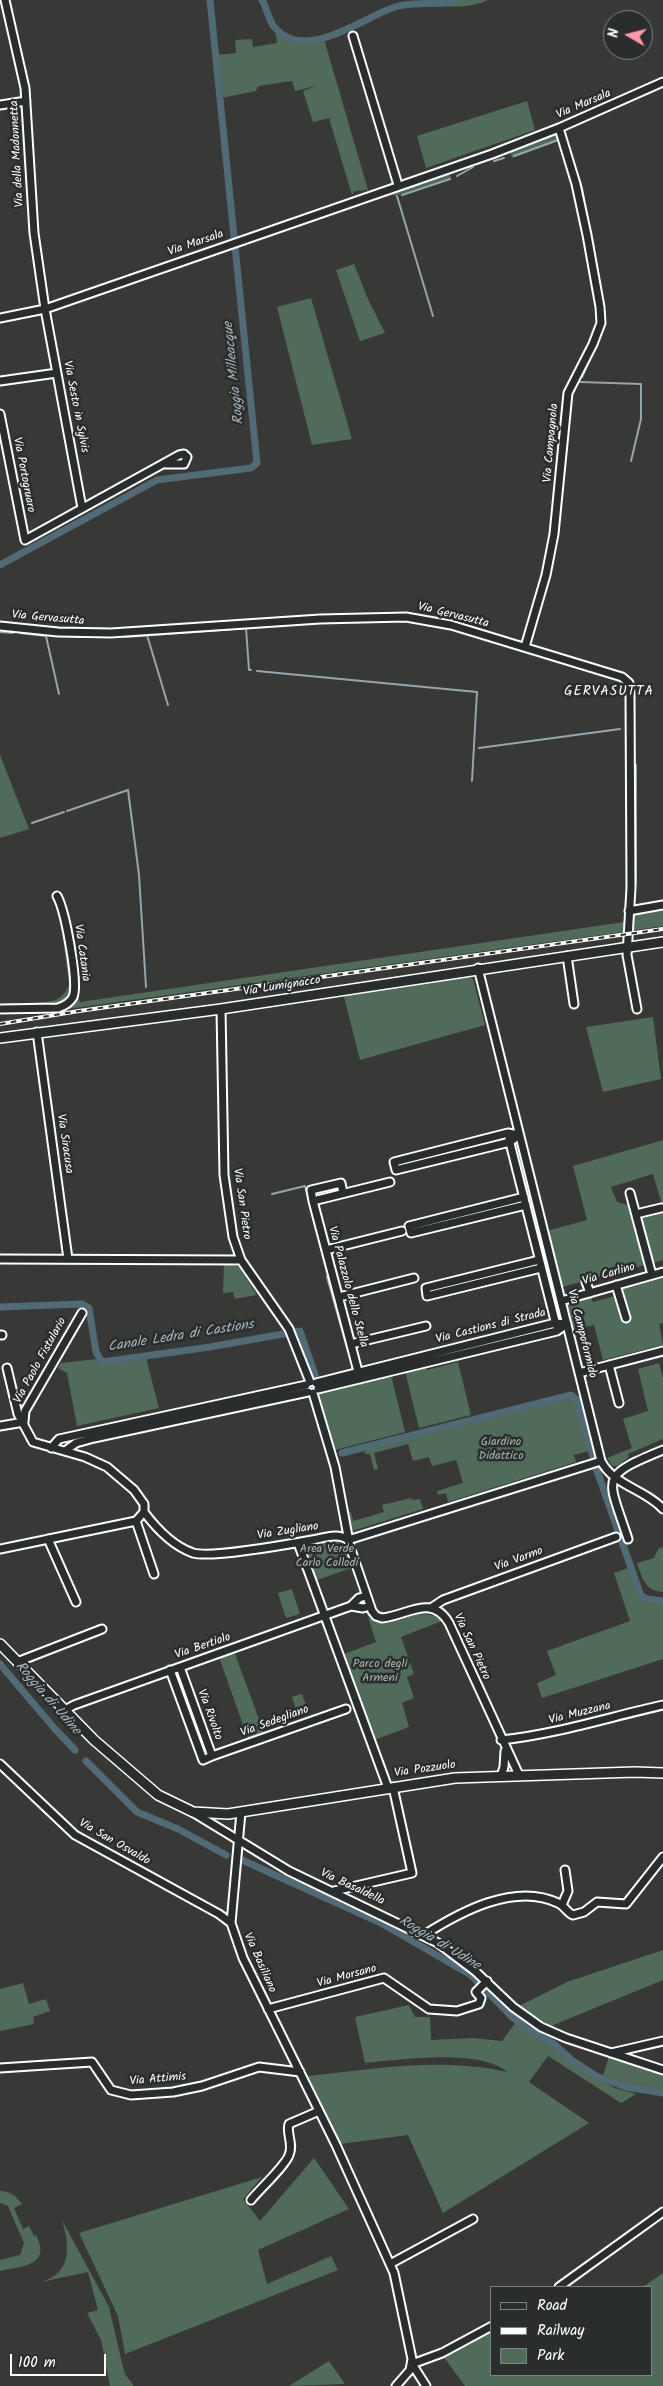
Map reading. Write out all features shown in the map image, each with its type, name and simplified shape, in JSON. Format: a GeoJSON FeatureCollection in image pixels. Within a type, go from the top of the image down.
{"type":"FeatureCollection","features":[{"type":"Feature","properties":{"kind":"main road","name":"Via Lumignacco"},"geometry":{"type":"LineString","coordinates":[[0,1038],[221,1008],[478,968],[663,942]]}},
{"type":"Feature","properties":{"kind":"main road","name":"Via Pozzuolo"},"geometry":{"type":"LineString","coordinates":[[0,1644],[63,1711],[140,1781],[167,1800],[193,1812],[214,1814],[241,1812],[455,1778],[635,1772],[663,1773]]}},
{"type":"Feature","properties":{"kind":"street","name":"Via della Madonnetta"},"geometry":{"type":"LineString","coordinates":[[5,0],[24,76],[34,233],[45,309]]}},
{"type":"Feature","properties":{"kind":"street"},"geometry":{"type":"LineString","coordinates":[[353,36],[398,185]]}},
{"type":"Feature","properties":{"kind":"street","name":"Via Marsala"},"geometry":{"type":"LineString","coordinates":[[0,318],[45,309],[559,128],[663,82]]}},
{"type":"Feature","properties":{"kind":"street"},"geometry":{"type":"LineString","coordinates":[[0,105],[26,101]]}},
{"type":"Feature","properties":{"kind":"street","name":"Via Campagnola"},"geometry":{"type":"LineString","coordinates":[[525,647],[546,575],[554,534],[568,392],[594,344],[601,323],[600,307],[587,235],[576,184],[559,128]]}},
{"type":"Feature","properties":{"kind":"street","name":"Via Sesto in Sylvis"},"geometry":{"type":"LineString","coordinates":[[45,309],[82,508]]}},
{"type":"Feature","properties":{"kind":"street"},"geometry":{"type":"LineString","coordinates":[[0,381],[57,373]]}},
{"type":"Feature","properties":{"kind":"street","name":"Via Portogruaro"},"geometry":{"type":"LineString","coordinates":[[0,414],[25,540],[82,508]]}},
{"type":"Feature","properties":{"kind":"street"},"geometry":{"type":"LineString","coordinates":[[82,508],[166,464]]}},
{"type":"Feature","properties":{"kind":"street","name":"Via Gervasutta"},"geometry":{"type":"LineString","coordinates":[[0,626],[58,632],[112,633],[267,622],[399,616],[451,625],[625,678],[629,684],[631,888],[627,947]]}},
{"type":"Feature","properties":{"kind":"street","name":"Via Catania"},"geometry":{"type":"LineString","coordinates":[[0,1009],[58,1008],[66,1005],[73,996],[74,982],[67,931],[61,903],[57,896]]}},
{"type":"Feature","properties":{"kind":"street"},"geometry":{"type":"LineString","coordinates":[[628,911],[663,905]]}},
{"type":"Feature","properties":{"kind":"street"},"geometry":{"type":"LineString","coordinates":[[627,947],[637,1009]]}},
{"type":"Feature","properties":{"kind":"street"},"geometry":{"type":"LineString","coordinates":[[567,956],[574,1004]]}},
{"type":"Feature","properties":{"kind":"street","name":"Via Campoformido"},"geometry":{"type":"LineString","coordinates":[[478,968],[601,1461],[615,1478],[652,1500],[663,1509]]}},
{"type":"Feature","properties":{"kind":"street","name":"Via San Pietro"},"geometry":{"type":"LineString","coordinates":[[221,1008],[224,1175],[233,1237],[241,1260],[291,1332],[312,1388],[334,1467],[348,1540],[370,1606]]}},
{"type":"Feature","properties":{"kind":"street","name":"Via Siracusa"},"geometry":{"type":"LineString","coordinates":[[37,1032],[68,1259]]}},
{"type":"Feature","properties":{"kind":"street"},"geometry":{"type":"LineString","coordinates":[[508,1134],[519,1135],[510,1142],[396,1170],[394,1162],[508,1134]]}},
{"type":"Feature","properties":{"kind":"street","name":"Via Campoformido"},"geometry":{"type":"LineString","coordinates":[[508,1134],[557,1331]]}},
{"type":"Feature","properties":{"kind":"street"},"geometry":{"type":"LineString","coordinates":[[344,1193],[341,1182],[311,1190],[314,1201],[390,1182]]}},
{"type":"Feature","properties":{"kind":"street"},"geometry":{"type":"LineString","coordinates":[[630,1193],[652,1275]]}},
{"type":"Feature","properties":{"kind":"street","name":"Via Palazzolo dello Stella"},"geometry":{"type":"LineString","coordinates":[[314,1201],[359,1376]]}},
{"type":"Feature","properties":{"kind":"street"},"geometry":{"type":"LineString","coordinates":[[524,1201],[411,1232],[409,1226],[524,1201]]}},
{"type":"Feature","properties":{"kind":"street"},"geometry":{"type":"LineString","coordinates":[[636,1214],[661,1208]]}},
{"type":"Feature","properties":{"kind":"street"},"geometry":{"type":"LineString","coordinates":[[326,1250],[402,1231]]}},
{"type":"Feature","properties":{"kind":"street"},"geometry":{"type":"LineString","coordinates":[[0,1259],[241,1260]]}},
{"type":"Feature","properties":{"kind":"street"},"geometry":{"type":"LineString","coordinates":[[539,1260],[426,1288],[426,1292],[428,1296],[541,1268]]}},
{"type":"Feature","properties":{"kind":"street","name":"Via Carlino"},"geometry":{"type":"LineString","coordinates":[[561,1301],[663,1272]]}},
{"type":"Feature","properties":{"kind":"street"},"geometry":{"type":"LineString","coordinates":[[339,1297],[414,1278]]}},
{"type":"Feature","properties":{"kind":"street"},"geometry":{"type":"LineString","coordinates":[[586,1282],[590,1293]]}},
{"type":"Feature","properties":{"kind":"street"},"geometry":{"type":"LineString","coordinates":[[616,1285],[626,1318]]}},
{"type":"Feature","properties":{"kind":"street","name":"Via Paolo Fistulario"},"geometry":{"type":"LineString","coordinates":[[24,1422],[26,1411],[82,1313]]}},
{"type":"Feature","properties":{"kind":"street","name":"Via Castions di Strada"},"geometry":{"type":"LineString","coordinates":[[65,1451],[76,1443],[91,1439],[312,1388],[555,1323],[566,1324]]}},
{"type":"Feature","properties":{"kind":"street","name":"Via Castions di Strada"},"geometry":{"type":"LineString","coordinates":[[359,1376],[557,1331],[566,1324]]}},
{"type":"Feature","properties":{"kind":"street"},"geometry":{"type":"LineString","coordinates":[[351,1344],[426,1326]]}},
{"type":"Feature","properties":{"kind":"street"},"geometry":{"type":"LineString","coordinates":[[579,1373],[662,1351],[663,1360]]}},
{"type":"Feature","properties":{"kind":"street"},"geometry":{"type":"LineString","coordinates":[[609,1365],[619,1404]]}},
{"type":"Feature","properties":{"kind":"street","name":"Via Paolo Fistulario"},"geometry":{"type":"LineString","coordinates":[[7,1368],[18,1414],[24,1422]]}},
{"type":"Feature","properties":{"kind":"street","name":"Via Castions di Strada"},"geometry":{"type":"LineString","coordinates":[[51,1448],[59,1439],[312,1388]]}},
{"type":"Feature","properties":{"kind":"street","name":"Via Paolo Fistulario"},"geometry":{"type":"LineString","coordinates":[[0,1426],[24,1422]]}},
{"type":"Feature","properties":{"kind":"street","name":"Via Zugliano"},"geometry":{"type":"LineString","coordinates":[[24,1422],[33,1442],[85,1456],[107,1467],[141,1498],[144,1504],[144,1512],[168,1537],[179,1546],[196,1554],[298,1543],[338,1535],[348,1540],[601,1461]]}},
{"type":"Feature","properties":{"kind":"street"},"geometry":{"type":"LineString","coordinates":[[85,1456],[84,1446],[91,1439]]}},
{"type":"Feature","properties":{"kind":"street"},"geometry":{"type":"LineString","coordinates":[[628,1539],[612,1492],[615,1478],[625,1466],[663,1450]]}},
{"type":"Feature","properties":{"kind":"street"},"geometry":{"type":"LineString","coordinates":[[0,1549],[136,1521],[144,1512]]}},
{"type":"Feature","properties":{"kind":"street"},"geometry":{"type":"LineString","coordinates":[[136,1521],[154,1574]]}},
{"type":"Feature","properties":{"kind":"street","name":"Via Varmo"},"geometry":{"type":"LineString","coordinates":[[432,1608],[443,1600],[616,1537]]}},
{"type":"Feature","properties":{"kind":"street"},"geometry":{"type":"LineString","coordinates":[[48,1539],[76,1602]]}},
{"type":"Feature","properties":{"kind":"street"},"geometry":{"type":"LineString","coordinates":[[298,1543],[390,1787],[412,1873],[334,1891]]}},
{"type":"Feature","properties":{"kind":"street","name":"Via Bertiolo"},"geometry":{"type":"LineString","coordinates":[[63,1711],[74,1704],[351,1606],[359,1598],[366,1596]]}},
{"type":"Feature","properties":{"kind":"street","name":"Via Bertiolo"},"geometry":{"type":"LineString","coordinates":[[351,1606],[362,1608],[370,1606]]}},
{"type":"Feature","properties":{"kind":"street"},"geometry":{"type":"LineString","coordinates":[[370,1606],[376,1616],[382,1618],[416,1609],[432,1608]]}},
{"type":"Feature","properties":{"kind":"street","name":"Via San Pietro"},"geometry":{"type":"LineString","coordinates":[[432,1608],[443,1614],[449,1623],[501,1740],[519,1775]]}},
{"type":"Feature","properties":{"kind":"street"},"geometry":{"type":"LineString","coordinates":[[17,1662],[102,1629]]}},
{"type":"Feature","properties":{"kind":"street","name":"Via Rivolto"},"geometry":{"type":"LineString","coordinates":[[170,1670],[202,1760],[212,1756],[180,1666]]}},
{"type":"Feature","properties":{"kind":"street","name":"Via Muzzana"},"geometry":{"type":"LineString","coordinates":[[501,1740],[536,1736],[576,1728],[663,1704]]}},
{"type":"Feature","properties":{"kind":"street","name":"Via Sedegliano"},"geometry":{"type":"LineString","coordinates":[[212,1756],[346,1709]]}},
{"type":"Feature","properties":{"kind":"street"},"geometry":{"type":"LineString","coordinates":[[501,1776],[504,1767],[505,1748]]}},
{"type":"Feature","properties":{"kind":"street","name":"Via San Osvaldo"},"geometry":{"type":"LineString","coordinates":[[0,1764],[75,1835],[219,1914],[231,1923]]}},
{"type":"Feature","properties":{"kind":"street","name":"Via Pozzuolo"},"geometry":{"type":"LineString","coordinates":[[193,1812],[238,1840]]}},
{"type":"Feature","properties":{"kind":"street","name":"Via Basiliano"},"geometry":{"type":"LineString","coordinates":[[241,1812],[231,1923],[243,1958],[319,2111],[390,2264],[399,2292],[412,2364]]}},
{"type":"Feature","properties":{"kind":"street","name":"Via Basaldella"},"geometry":{"type":"LineString","coordinates":[[238,1840],[289,1871],[424,1935],[456,1955],[483,1985],[541,2026],[610,2053],[663,2070]]}},
{"type":"Feature","properties":{"kind":"street"},"geometry":{"type":"LineString","coordinates":[[424,1935],[464,1913],[502,1900],[535,1897],[562,1906],[573,1915],[584,1912],[597,1902],[626,1904],[663,1857]]}},
{"type":"Feature","properties":{"kind":"street"},"geometry":{"type":"LineString","coordinates":[[562,1906],[568,1891],[564,1870]]}},
{"type":"Feature","properties":{"kind":"street","name":"Via Morsano"},"geometry":{"type":"LineString","coordinates":[[268,2009],[384,1978],[424,2008],[450,2012],[471,2008],[480,2002],[483,1985]]}},
{"type":"Feature","properties":{"kind":"street"},"geometry":{"type":"LineString","coordinates":[[610,2053],[663,2041]]}},
{"type":"Feature","properties":{"kind":"street","name":"Via Attimis"},"geometry":{"type":"LineString","coordinates":[[0,2068],[92,2062],[111,2090],[131,2094],[174,2092],[202,2086],[259,2067],[300,2072]]}},
{"type":"Feature","properties":{"kind":"street"},"geometry":{"type":"LineString","coordinates":[[251,2200],[289,2155],[291,2145],[287,2130],[289,2124],[319,2111]]}},
{"type":"Feature","properties":{"kind":"street"},"geometry":{"type":"LineString","coordinates":[[560,2286],[663,2212]]}},
{"type":"Feature","properties":{"kind":"street"},"geometry":{"type":"LineString","coordinates":[[390,2264],[473,2219]]}},
{"type":"Feature","properties":{"kind":"street"},"geometry":{"type":"LineString","coordinates":[[396,2386],[406,2375],[412,2364],[442,2353],[490,2327]]}},
{"type":"Feature","properties":{"kind":"street"},"geometry":{"type":"LineString","coordinates":[[412,2364],[426,2386]]}},
{"type":"Feature","properties":{"kind":"green space"},"geometry":{"type":"Polygon","coordinates":[[[443,0],[488,0],[470,5],[437,7],[432,2],[443,0]]]}},
{"type":"Feature","properties":{"kind":"green space"},"geometry":{"type":"Polygon","coordinates":[[[275,29],[296,42],[324,39],[368,190],[355,191],[352,195],[329,118],[313,122],[303,91],[316,86],[295,91],[292,81],[258,86],[256,91],[222,98],[217,55],[236,53],[235,40],[252,39],[253,47],[277,43],[275,29]]]}},
{"type":"Feature","properties":{"kind":"green space"},"geometry":{"type":"Polygon","coordinates":[[[527,101],[535,130],[426,168],[417,136],[527,101]]]}},
{"type":"Feature","properties":{"kind":"green space"},"geometry":{"type":"Polygon","coordinates":[[[552,134],[557,135],[559,141],[512,158],[510,150],[552,134]]]}},
{"type":"Feature","properties":{"kind":"green space"},"geometry":{"type":"Polygon","coordinates":[[[449,172],[451,178],[394,196],[392,190],[449,172]]]}},
{"type":"Feature","properties":{"kind":"green space"},"geometry":{"type":"Polygon","coordinates":[[[354,264],[368,299],[385,333],[360,341],[336,270],[354,264]]]}},
{"type":"Feature","properties":{"kind":"green space"},"geometry":{"type":"Polygon","coordinates":[[[311,298],[352,439],[312,445],[277,307],[311,298]]]}},
{"type":"Feature","properties":{"kind":"green space"},"geometry":{"type":"Polygon","coordinates":[[[0,755],[29,829],[0,838],[0,755]]]}},
{"type":"Feature","properties":{"kind":"green space"},"geometry":{"type":"Polygon","coordinates":[[[58,902],[72,979],[71,989],[66,1001],[61,1004],[31,1006],[28,1003],[47,1002],[58,999],[66,991],[69,984],[58,902]]]}},
{"type":"Feature","properties":{"kind":"green space"},"geometry":{"type":"Polygon","coordinates":[[[663,908],[663,926],[630,931],[636,914],[663,908]]]}},
{"type":"Feature","properties":{"kind":"green space"},"geometry":{"type":"Polygon","coordinates":[[[624,922],[623,932],[53,1011],[65,1007],[76,989],[80,1002],[624,922]]]}},
{"type":"Feature","properties":{"kind":"green space"},"geometry":{"type":"Polygon","coordinates":[[[468,976],[473,979],[485,1025],[360,1060],[343,993],[468,976]]]}},
{"type":"Feature","properties":{"kind":"green space"},"geometry":{"type":"Polygon","coordinates":[[[653,1017],[661,1079],[603,1092],[586,1027],[653,1017]]]}},
{"type":"Feature","properties":{"kind":"green space"},"geometry":{"type":"Polygon","coordinates":[[[663,1140],[663,1208],[653,1174],[611,1187],[617,1202],[628,1205],[645,1265],[562,1287],[547,1231],[587,1220],[573,1166],[663,1140]]]}},
{"type":"Feature","properties":{"kind":"green space"},"geometry":{"type":"Polygon","coordinates":[[[663,1211],[663,1260],[653,1263],[641,1216],[663,1211]]]}},
{"type":"Feature","properties":{"kind":"green space"},"geometry":{"type":"Polygon","coordinates":[[[224,1263],[239,1267],[257,1295],[235,1299],[233,1292],[223,1293],[224,1263]]]}},
{"type":"Feature","properties":{"kind":"green space"},"geometry":{"type":"Polygon","coordinates":[[[663,1278],[663,1323],[659,1324],[663,1345],[603,1360],[594,1325],[573,1330],[566,1303],[590,1297],[593,1302],[615,1296],[622,1320],[629,1318],[622,1289],[663,1278]]]}},
{"type":"Feature","properties":{"kind":"green space"},"geometry":{"type":"Polygon","coordinates":[[[146,1358],[159,1408],[77,1426],[67,1373],[58,1368],[61,1363],[97,1359],[100,1363],[146,1358]]]}},
{"type":"Feature","properties":{"kind":"green space"},"geometry":{"type":"Polygon","coordinates":[[[458,1362],[471,1415],[419,1428],[405,1371],[425,1365],[427,1370],[458,1362]]]}},
{"type":"Feature","properties":{"kind":"green space"},"geometry":{"type":"Polygon","coordinates":[[[659,1363],[663,1378],[663,1439],[628,1454],[629,1457],[617,1466],[612,1466],[607,1458],[632,1448],[623,1419],[648,1411],[638,1369],[659,1363]]]}},
{"type":"Feature","properties":{"kind":"green space"},"geometry":{"type":"Polygon","coordinates":[[[391,1375],[405,1432],[335,1450],[319,1393],[391,1375]]]}},
{"type":"Feature","properties":{"kind":"green space","name":"Giardino Didattico"},"geometry":{"type":"Polygon","coordinates":[[[571,1396],[576,1400],[589,1451],[574,1455],[576,1462],[448,1502],[446,1493],[438,1495],[437,1491],[463,1483],[456,1460],[432,1466],[429,1457],[413,1461],[408,1444],[374,1453],[378,1469],[374,1470],[370,1454],[365,1454],[364,1449],[571,1396]]]}},
{"type":"Feature","properties":{"kind":"green space"},"geometry":{"type":"Polygon","coordinates":[[[411,1498],[412,1500],[420,1499],[423,1509],[352,1531],[349,1512],[351,1512],[353,1521],[384,1512],[382,1505],[411,1498]]]}},
{"type":"Feature","properties":{"kind":"green space","name":"Area Verde Carlo Collodi"},"geometry":{"type":"Polygon","coordinates":[[[333,1539],[343,1546],[351,1568],[317,1580],[307,1550],[311,1542],[333,1539]]]}},
{"type":"Feature","properties":{"kind":"green space"},"geometry":{"type":"Polygon","coordinates":[[[663,1547],[663,1592],[652,1589],[645,1583],[637,1563],[654,1558],[658,1549],[663,1547]]]}},
{"type":"Feature","properties":{"kind":"green space"},"geometry":{"type":"Polygon","coordinates":[[[628,1568],[639,1599],[663,1602],[663,1659],[542,1698],[537,1683],[556,1675],[547,1651],[630,1621],[614,1573],[628,1568]]]}},
{"type":"Feature","properties":{"kind":"green space"},"geometry":{"type":"Polygon","coordinates":[[[292,1589],[300,1614],[286,1618],[278,1593],[292,1589]]]}},
{"type":"Feature","properties":{"kind":"green space","name":"Parco degli Armeni"},"geometry":{"type":"Polygon","coordinates":[[[418,1614],[436,1616],[442,1621],[401,1637],[414,1674],[407,1677],[414,1698],[402,1703],[409,1727],[374,1740],[344,1654],[376,1642],[368,1617],[383,1623],[397,1621],[418,1614]]]}},
{"type":"Feature","properties":{"kind":"green space"},"geometry":{"type":"Polygon","coordinates":[[[234,1651],[264,1733],[248,1739],[219,1657],[234,1651]]]}},
{"type":"Feature","properties":{"kind":"green space"},"geometry":{"type":"Polygon","coordinates":[[[302,1694],[307,1708],[297,1712],[292,1697],[302,1694]]]}},
{"type":"Feature","properties":{"kind":"green space"},"geometry":{"type":"Polygon","coordinates":[[[663,1950],[663,1980],[551,2026],[519,2006],[567,1982],[663,1950]]]}},
{"type":"Feature","properties":{"kind":"green space"},"geometry":{"type":"Polygon","coordinates":[[[23,1983],[29,2004],[46,1999],[50,2011],[33,2017],[34,2024],[0,2031],[0,1989],[23,1983]]]}},
{"type":"Feature","properties":{"kind":"green space"},"geometry":{"type":"Polygon","coordinates":[[[409,2005],[415,2017],[430,2017],[431,2040],[473,2038],[502,2041],[516,2022],[553,2046],[561,2055],[591,2076],[615,2088],[636,2094],[621,2103],[548,2056],[529,2082],[589,2123],[443,2213],[408,2135],[340,2144],[308,2076],[433,2065],[457,2065],[507,2072],[478,2060],[459,2058],[418,2058],[365,2063],[355,2017],[409,2005]]]}},
{"type":"Feature","properties":{"kind":"green space"},"geometry":{"type":"Polygon","coordinates":[[[609,2056],[663,2074],[663,2091],[641,2088],[603,2076],[609,2056]]]}},
{"type":"Feature","properties":{"kind":"green space"},"geometry":{"type":"Polygon","coordinates":[[[314,2158],[349,2209],[258,2250],[267,2284],[331,2256],[338,2270],[125,2354],[118,2316],[79,2233],[262,2177],[243,2199],[260,2221],[314,2158]]]}},
{"type":"Feature","properties":{"kind":"green space"},"geometry":{"type":"Polygon","coordinates":[[[0,2191],[12,2194],[22,2204],[14,2208],[23,2229],[29,2226],[34,2236],[36,2235],[40,2245],[40,2253],[32,2263],[0,2271],[0,2260],[20,2255],[24,2243],[8,2206],[0,2203],[0,2191]]]}},
{"type":"Feature","properties":{"kind":"green space"},"geometry":{"type":"Polygon","coordinates":[[[62,2220],[109,2307],[125,2374],[134,2386],[110,2386],[101,2340],[87,2313],[98,2310],[88,2272],[41,2282],[51,2278],[58,2272],[66,2258],[65,2230],[62,2220]]]}},
{"type":"Feature","properties":{"kind":"green space"},"geometry":{"type":"Polygon","coordinates":[[[663,2273],[663,2386],[465,2386],[443,2356],[490,2330],[490,2376],[653,2376],[653,2286],[644,2286],[663,2273]]]}},
{"type":"Feature","properties":{"kind":"green space"},"geometry":{"type":"Polygon","coordinates":[[[329,2361],[345,2384],[289,2386],[329,2361]]]}},
{"type":"Feature","properties":{"kind":"waterway","name":"Roggia Milleacque"},"geometry":{"type":"LineString","coordinates":[[0,565],[157,480],[251,468],[257,463],[210,0]]}},
{"type":"Feature","properties":{"kind":"waterway"},"geometry":{"type":"LineString","coordinates":[[262,0],[275,28],[288,38],[303,41],[335,34],[382,12],[402,5],[440,3],[456,0]]}},
{"type":"Feature","properties":{"kind":"waterway"},"geometry":{"type":"LineString","coordinates":[[565,138],[582,188],[590,233]]}},
{"type":"Feature","properties":{"kind":"waterway"},"geometry":{"type":"LineString","coordinates":[[514,156],[558,140]]}},
{"type":"Feature","properties":{"kind":"waterway"},"geometry":{"type":"LineString","coordinates":[[494,161],[504,158]]}},
{"type":"Feature","properties":{"kind":"waterway"},"geometry":{"type":"LineString","coordinates":[[457,176],[473,167]]}},
{"type":"Feature","properties":{"kind":"waterway"},"geometry":{"type":"LineString","coordinates":[[402,195],[450,179]]}},
{"type":"Feature","properties":{"kind":"waterway"},"geometry":{"type":"LineString","coordinates":[[397,196],[433,316]]}},
{"type":"Feature","properties":{"kind":"waterway"},"geometry":{"type":"LineString","coordinates":[[592,238],[602,298]]}},
{"type":"Feature","properties":{"kind":"waterway"},"geometry":{"type":"LineString","coordinates":[[604,310],[604,320]]}},
{"type":"Feature","properties":{"kind":"waterway"},"geometry":{"type":"LineString","coordinates":[[598,341],[604,325]]}},
{"type":"Feature","properties":{"kind":"waterway"},"geometry":{"type":"LineString","coordinates":[[582,377],[594,350]]}},
{"type":"Feature","properties":{"kind":"waterway"},"geometry":{"type":"LineString","coordinates":[[580,382],[641,384],[641,419],[631,461]]}},
{"type":"Feature","properties":{"kind":"waterway"},"geometry":{"type":"LineString","coordinates":[[241,629],[246,628],[249,670],[251,670]]}},
{"type":"Feature","properties":{"kind":"waterway"},"geometry":{"type":"LineString","coordinates":[[125,637],[235,629]]}},
{"type":"Feature","properties":{"kind":"waterway"},"geometry":{"type":"LineString","coordinates":[[0,632],[13,633]]}},
{"type":"Feature","properties":{"kind":"waterway"},"geometry":{"type":"LineString","coordinates":[[20,633],[46,636]]}},
{"type":"Feature","properties":{"kind":"waterway"},"geometry":{"type":"LineString","coordinates":[[147,635],[168,705]]}},
{"type":"Feature","properties":{"kind":"waterway"},"geometry":{"type":"LineString","coordinates":[[46,636],[59,694]]}},
{"type":"Feature","properties":{"kind":"waterway"},"geometry":{"type":"LineString","coordinates":[[70,636],[85,637]]}},
{"type":"Feature","properties":{"kind":"waterway"},"geometry":{"type":"LineString","coordinates":[[93,637],[119,637]]}},
{"type":"Feature","properties":{"kind":"waterway"},"geometry":{"type":"LineString","coordinates":[[257,671],[477,692],[472,781]]}},
{"type":"Feature","properties":{"kind":"waterway"},"geometry":{"type":"LineString","coordinates":[[479,748],[620,729]]}},
{"type":"Feature","properties":{"kind":"waterway"},"geometry":{"type":"LineString","coordinates":[[636,765],[636,884]]}},
{"type":"Feature","properties":{"kind":"waterway"},"geometry":{"type":"LineString","coordinates":[[67,811],[128,790],[139,875],[146,987]]}},
{"type":"Feature","properties":{"kind":"waterway"},"geometry":{"type":"LineString","coordinates":[[32,823],[64,812]]}},
{"type":"Feature","properties":{"kind":"waterway"},"geometry":{"type":"LineString","coordinates":[[272,1194],[305,1186],[327,1277],[348,1351]]}},
{"type":"Feature","properties":{"kind":"waterway","name":"Canale Ledra di Castions"},"geometry":{"type":"LineString","coordinates":[[0,1307],[82,1304],[89,1308],[96,1352],[102,1362],[210,1347],[300,1331],[316,1378]]}},
{"type":"Feature","properties":{"kind":"waterway"},"geometry":{"type":"LineString","coordinates":[[323,1377],[353,1369]]}},
{"type":"Feature","properties":{"kind":"waterway","name":"Canale Ledra di Castions"},"geometry":{"type":"LineString","coordinates":[[342,1453],[571,1395],[577,1400],[593,1457]]}},
{"type":"Feature","properties":{"kind":"waterway","name":"Canale Ledra di Castions"},"geometry":{"type":"LineString","coordinates":[[596,1468],[641,1596],[647,1599],[663,1601]]}},
{"type":"Feature","properties":{"kind":"waterway","name":"Roggia di Udine"},"geometry":{"type":"LineString","coordinates":[[0,1664],[75,1750]]}},
{"type":"Feature","properties":{"kind":"waterway","name":"Roggia di Udine"},"geometry":{"type":"LineString","coordinates":[[86,1761],[137,1812],[178,1829],[226,1855]]}},
{"type":"Feature","properties":{"kind":"waterway","name":"Roggia di Udine"},"geometry":{"type":"LineString","coordinates":[[242,1860],[381,1923],[471,1975],[512,2017],[526,2028],[553,2043],[573,2061],[596,2076],[626,2087],[663,2093]]}},
{"type":"Feature","properties":{"kind":"railway"},"geometry":{"type":"LineString","coordinates":[[0,1024],[79,1011],[663,929]]}},
{"type":"Feature","properties":{"kind":"district","name":"GERVASUTTA"},"geometry":{"type":"Point","coordinates":[609,693]}}]}
